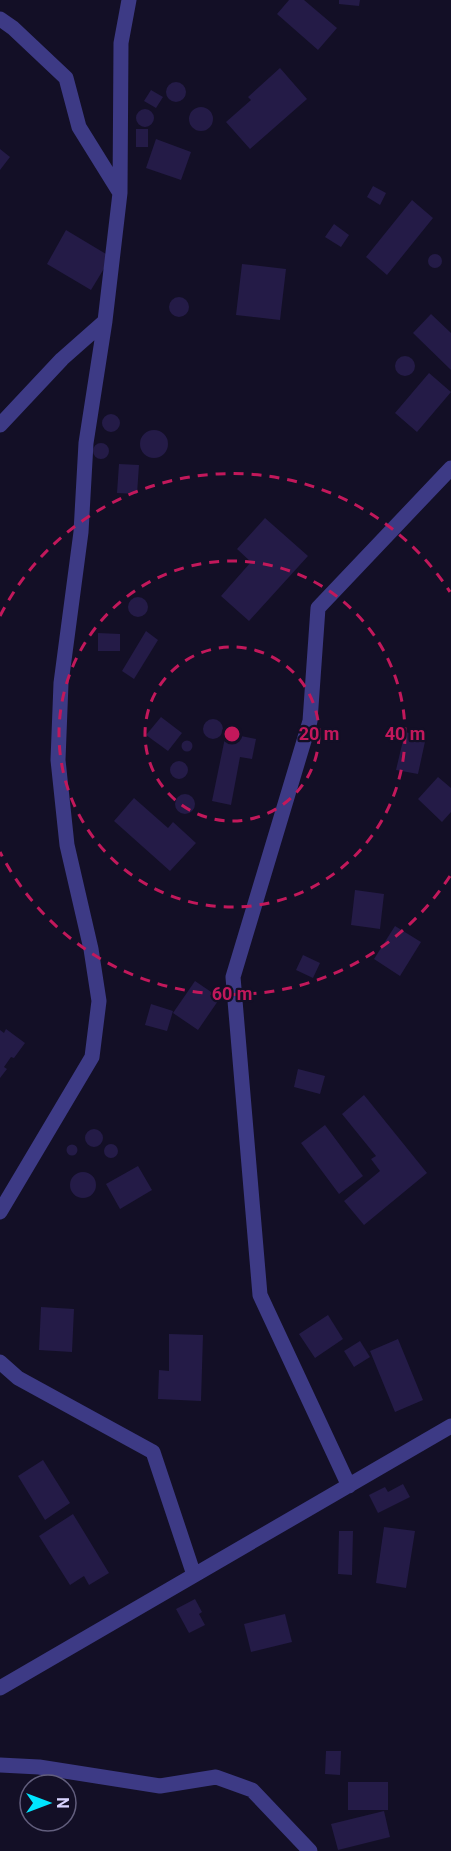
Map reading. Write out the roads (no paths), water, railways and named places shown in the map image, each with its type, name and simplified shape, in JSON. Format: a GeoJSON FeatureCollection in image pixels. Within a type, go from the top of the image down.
{"type":"FeatureCollection","features":[{"type":"Feature","properties":{"kind":"street"},"geometry":{"type":"LineString","coordinates":[[0,1212],[92,1058],[99,1001],[91,949],[67,845],[58,759],[61,683],[81,532],[86,442],[105,321],[120,193],[121,43],[129,0]]}},
{"type":"Feature","properties":{"kind":"street"},"geometry":{"type":"LineString","coordinates":[[0,19],[13,27],[66,78],[79,127],[120,193]]}},
{"type":"Feature","properties":{"kind":"street"},"geometry":{"type":"LineString","coordinates":[[0,425],[62,359],[105,321]]}},
{"type":"Feature","properties":{"kind":"street"},"geometry":{"type":"LineString","coordinates":[[349,1486],[260,1295],[233,978],[310,721],[318,608],[451,468]]}},
{"type":"Feature","properties":{"kind":"street"},"geometry":{"type":"LineString","coordinates":[[0,1362],[18,1378],[153,1452],[194,1575]]}},
{"type":"Feature","properties":{"kind":"street"},"geometry":{"type":"LineString","coordinates":[[0,1688],[451,1426]]}},
{"type":"Feature","properties":{"kind":"street"},"geometry":{"type":"LineString","coordinates":[[0,1765],[39,1767],[160,1786],[216,1777],[252,1790],[310,1851]]}}]}
